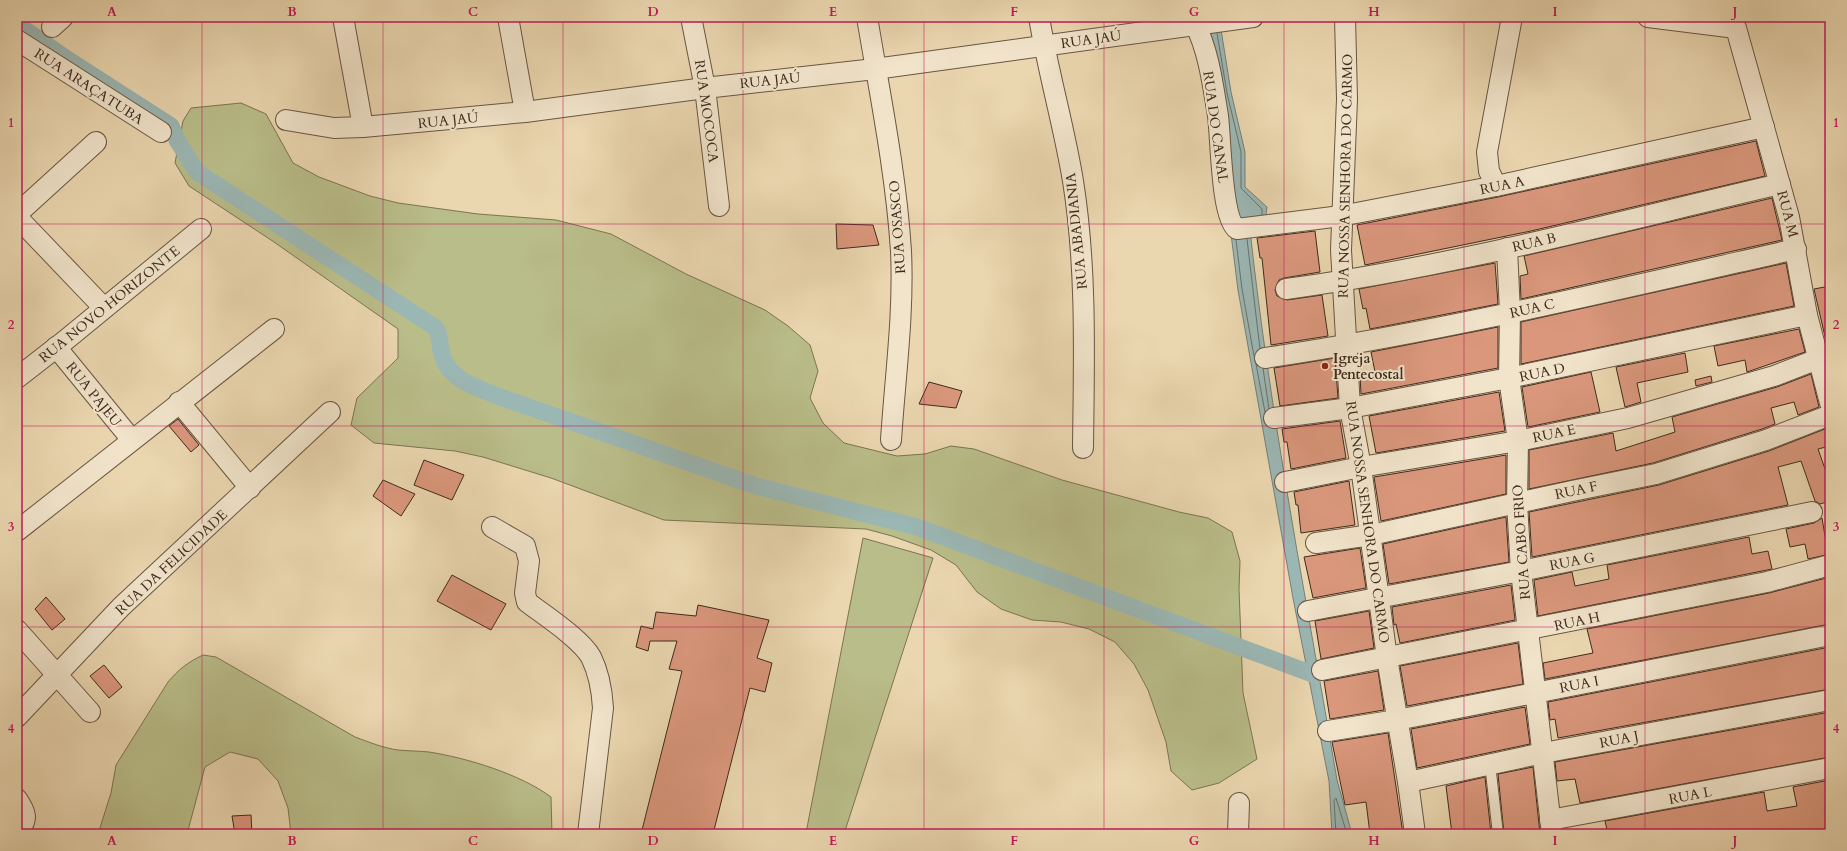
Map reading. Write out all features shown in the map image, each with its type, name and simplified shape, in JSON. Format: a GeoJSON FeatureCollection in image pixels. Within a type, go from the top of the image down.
{"type":"FeatureCollection","features":[{"type":"Feature","properties":{"kind":"street"},"geometry":{"type":"LineString","coordinates":[[343,17],[363,128]]}},
{"type":"Feature","properties":{"kind":"street"},"geometry":{"type":"LineString","coordinates":[[508,17],[526,112]]}},
{"type":"Feature","properties":{"kind":"street","name":"RUA MOCOCA"},"geometry":{"type":"LineString","coordinates":[[691,17],[705,88],[719,206]]}},
{"type":"Feature","properties":{"kind":"street","name":"RUA OSASCO"},"geometry":{"type":"LineString","coordinates":[[866,17],[895,184],[901,252],[900,307],[891,440]]}},
{"type":"Feature","properties":{"kind":"street","name":"RUA ABADIANIA"},"geometry":{"type":"LineString","coordinates":[[1039,17],[1073,180],[1082,256],[1085,338],[1083,448]]}},
{"type":"Feature","properties":{"kind":"street","name":"RUA JAÚ"},"geometry":{"type":"LineString","coordinates":[[286,120],[334,128],[363,128],[526,112],[705,88],[875,69],[1253,17]]}},
{"type":"Feature","properties":{"kind":"street","name":"RUA NOSSA SENHORA DO CARMO"},"geometry":{"type":"LineString","coordinates":[[1345,17],[1347,100],[1345,180],[1341,216],[1342,282],[1350,408],[1361,467],[1380,596],[1387,658],[1408,782],[1415,834]]}},
{"type":"Feature","properties":{"kind":"street"},"geometry":{"type":"LineString","coordinates":[[1496,186],[1489,171],[1487,152],[1512,17]]}},
{"type":"Feature","properties":{"kind":"street","name":"RUA M"},"geometry":{"type":"LineString","coordinates":[[1648,17],[1736,28],[1780,184],[1796,249],[1807,315],[1830,404]]}},
{"type":"Feature","properties":{"kind":"street","name":"RUA DO CANAL"},"geometry":{"type":"LineString","coordinates":[[1199,24],[1218,117],[1225,199],[1233,225],[1244,229]]}},
{"type":"Feature","properties":{"kind":"street","name":"RUA ARAÇATUBA"},"geometry":{"type":"LineString","coordinates":[[17,40],[161,132]]}},
{"type":"Feature","properties":{"kind":"street","name":"RUA A"},"geometry":{"type":"LineString","coordinates":[[1244,229],[1341,216],[1496,186],[1764,127]]}},
{"type":"Feature","properties":{"kind":"street"},"geometry":{"type":"LineString","coordinates":[[96,142],[17,216],[104,308]]}},
{"type":"Feature","properties":{"kind":"street","name":"RUA B"},"geometry":{"type":"LineString","coordinates":[[1286,289],[1342,282],[1507,248],[1780,184]]}},
{"type":"Feature","properties":{"kind":"street","name":"RUA NOVO HORIZONTE"},"geometry":{"type":"LineString","coordinates":[[17,378],[56,348],[200,229]]}},
{"type":"Feature","properties":{"kind":"street","name":"RUA CABO FRIO"},"geometry":{"type":"LineString","coordinates":[[1507,248],[1510,313],[1510,378],[1518,441],[1517,503],[1521,571],[1551,827]]}},
{"type":"Feature","properties":{"kind":"street","name":"RUA C"},"geometry":{"type":"LineString","coordinates":[[1265,358],[1345,346],[1510,313],[1796,249]]}},
{"type":"Feature","properties":{"kind":"street","name":"RUA D"},"geometry":{"type":"LineString","coordinates":[[1274,418],[1350,408],[1510,378],[1807,315]]}},
{"type":"Feature","properties":{"kind":"street"},"geometry":{"type":"LineString","coordinates":[[17,531],[179,402],[274,329]]}},
{"type":"Feature","properties":{"kind":"street","name":"RUA PAJEU"},"geometry":{"type":"LineString","coordinates":[[56,348],[132,440]]}},
{"type":"Feature","properties":{"kind":"street","name":"RUA E"},"geometry":{"type":"LineString","coordinates":[[1285,482],[1361,467],[1518,441],[1628,418],[1774,376],[1818,359]]}},
{"type":"Feature","properties":{"kind":"street"},"geometry":{"type":"LineString","coordinates":[[179,402],[250,488]]}},
{"type":"Feature","properties":{"kind":"street","name":"RUA DA FELICIDADE"},"geometry":{"type":"LineString","coordinates":[[17,717],[58,676],[121,607],[330,412]]}},
{"type":"Feature","properties":{"kind":"street","name":"RUA F"},"geometry":{"type":"LineString","coordinates":[[1316,543],[1371,535],[1656,474],[1766,440],[1830,415]]}},
{"type":"Feature","properties":{"kind":"street","name":"RUA G"},"geometry":{"type":"LineString","coordinates":[[1308,611],[1380,596],[1521,571],[1812,512]]}},
{"type":"Feature","properties":{"kind":"street"},"geometry":{"type":"LineString","coordinates":[[492,527],[524,546],[529,561],[525,593],[527,602],[580,644],[590,656],[596,670],[601,689],[603,708],[588,834]]}},
{"type":"Feature","properties":{"kind":"street","name":"RUA H"},"geometry":{"type":"LineString","coordinates":[[1322,670],[1528,631],[1767,582],[1830,565]]}},
{"type":"Feature","properties":{"kind":"street"},"geometry":{"type":"LineString","coordinates":[[17,630],[90,712]]}},
{"type":"Feature","properties":{"kind":"street","name":"RUA I"},"geometry":{"type":"LineString","coordinates":[[1328,731],[1397,720],[1830,635]]}},
{"type":"Feature","properties":{"kind":"street","name":"RUA J"},"geometry":{"type":"LineString","coordinates":[[1408,782],[1543,753],[1830,700]]}},
{"type":"Feature","properties":{"kind":"street","name":"RUA L"},"geometry":{"type":"LineString","coordinates":[[1551,827],[1830,768]]}},
{"type":"Feature","properties":{"kind":"street"},"geometry":{"type":"LineString","coordinates":[[17,799],[25,813],[25,823],[18,834]]}},
{"type":"Feature","properties":{"kind":"street"},"geometry":{"type":"LineString","coordinates":[[1238,834],[1239,803]]}},
{"type":"Feature","properties":{"kind":"lane"},"geometry":{"type":"LineString","coordinates":[[1490,764],[1498,834]]}},
{"type":"Feature","properties":{"kind":"green space"},"geometry":{"type":"Polygon","coordinates":[[[241,103],[266,114],[293,163],[319,177],[370,196],[398,203],[478,214],[556,220],[611,234],[686,274],[765,310],[788,326],[810,345],[818,371],[810,398],[823,423],[844,443],[897,456],[925,454],[951,446],[974,449],[1062,480],[1179,512],[1208,518],[1232,532],[1240,561],[1239,589],[1243,693],[1257,759],[1219,783],[1192,790],[1171,771],[1166,742],[1148,690],[1134,664],[1115,642],[1089,629],[1061,622],[1032,620],[1001,609],[977,592],[956,565],[931,550],[892,536],[866,529],[664,520],[551,478],[483,457],[455,451],[374,443],[351,425],[357,398],[398,358],[398,329],[274,242],[189,186],[175,163],[183,121],[191,108],[241,103]]]}},
{"type":"Feature","properties":{"kind":"green space"},"geometry":{"type":"Polygon","coordinates":[[[863,538],[933,558],[844,834],[810,834],[806,833],[863,538]]]}},
{"type":"Feature","properties":{"kind":"green space"},"geometry":{"type":"Polygon","coordinates":[[[203,655],[216,657],[355,737],[392,749],[429,752],[460,758],[493,768],[524,781],[551,797],[552,834],[291,834],[288,808],[278,781],[258,759],[230,752],[205,767],[187,834],[98,834],[111,793],[116,765],[168,682],[193,660],[203,655]]]}},
{"type":"Feature","properties":{"kind":"water"},"geometry":{"type":"Polygon","coordinates":[[[1204,17],[1219,17],[1231,92],[1245,152],[1245,187],[1267,207],[1265,222],[1250,230],[1258,299],[1289,506],[1337,780],[1352,834],[1332,834],[1329,781],[1293,598],[1238,290],[1204,17]]]}},
{"type":"Feature","properties":{"kind":"building"},"geometry":{"type":"Polygon","coordinates":[[[1756,141],[1765,176],[1531,231],[1365,265],[1357,225],[1498,197],[1756,141]]]}},
{"type":"Feature","properties":{"kind":"building"},"geometry":{"type":"Polygon","coordinates":[[[1772,198],[1782,240],[1521,299],[1520,276],[1528,274],[1524,256],[1772,198]]]}},
{"type":"Feature","properties":{"kind":"building"},"geometry":{"type":"Polygon","coordinates":[[[836,224],[873,225],[879,245],[837,249],[836,224]]]}},
{"type":"Feature","properties":{"kind":"building"},"geometry":{"type":"Polygon","coordinates":[[[1315,231],[1320,272],[1279,280],[1275,290],[1277,296],[1287,300],[1322,295],[1328,336],[1271,345],[1262,258],[1260,258],[1257,238],[1315,231]]]}},
{"type":"Feature","properties":{"kind":"building"},"geometry":{"type":"Polygon","coordinates":[[[1495,263],[1498,304],[1370,329],[1366,308],[1363,309],[1359,289],[1495,263]]]}},
{"type":"Feature","properties":{"kind":"building"},"geometry":{"type":"Polygon","coordinates":[[[1786,263],[1794,306],[1521,364],[1521,322],[1786,263]]]}},
{"type":"Feature","properties":{"kind":"building"},"geometry":{"type":"Polygon","coordinates":[[[1830,286],[1830,358],[1814,289],[1830,286]]]}},
{"type":"Feature","properties":{"kind":"building"},"geometry":{"type":"Polygon","coordinates":[[[1498,327],[1498,368],[1361,394],[1360,375],[1375,372],[1371,352],[1498,327]]]}},
{"type":"Feature","properties":{"kind":"building"},"geometry":{"type":"Polygon","coordinates":[[[1799,329],[1805,352],[1747,372],[1745,360],[1718,366],[1714,346],[1799,329]]]}},
{"type":"Feature","properties":{"kind":"building"},"geometry":{"type":"Polygon","coordinates":[[[1685,353],[1688,372],[1637,383],[1641,402],[1625,407],[1616,367],[1685,353]]]}},
{"type":"Feature","properties":{"kind":"building"},"geometry":{"type":"Polygon","coordinates":[[[1335,358],[1338,398],[1280,406],[1274,368],[1335,358]]]}},
{"type":"Feature","properties":{"kind":"building"},"geometry":{"type":"Polygon","coordinates":[[[1591,372],[1600,412],[1528,427],[1522,387],[1591,372]]]}},
{"type":"Feature","properties":{"kind":"building"},"geometry":{"type":"Polygon","coordinates":[[[1811,374],[1819,407],[1798,415],[1794,402],[1771,408],[1775,424],[1762,429],[1653,463],[1529,489],[1529,450],[1613,433],[1616,451],[1675,432],[1672,417],[1777,387],[1811,374]]]}},
{"type":"Feature","properties":{"kind":"building"},"geometry":{"type":"Polygon","coordinates":[[[1711,376],[1712,382],[1696,386],[1695,380],[1711,376]]]}},
{"type":"Feature","properties":{"kind":"building"},"geometry":{"type":"Polygon","coordinates":[[[929,382],[962,391],[956,408],[919,404],[929,382]]]}},
{"type":"Feature","properties":{"kind":"building"},"geometry":{"type":"Polygon","coordinates":[[[1499,392],[1505,431],[1376,453],[1369,416],[1499,392]]]}},
{"type":"Feature","properties":{"kind":"building"},"geometry":{"type":"Polygon","coordinates":[[[178,419],[199,445],[191,452],[169,426],[178,419]]]}},
{"type":"Feature","properties":{"kind":"building"},"geometry":{"type":"Polygon","coordinates":[[[1340,421],[1346,458],[1291,469],[1287,442],[1284,442],[1282,429],[1340,421]]]}},
{"type":"Feature","properties":{"kind":"building"},"geometry":{"type":"Polygon","coordinates":[[[1830,427],[1830,446],[1818,449],[1830,483],[1830,501],[1820,504],[1815,501],[1801,461],[1778,467],[1788,505],[1532,557],[1529,512],[1659,485],[1769,451],[1830,427]]]}},
{"type":"Feature","properties":{"kind":"building"},"geometry":{"type":"Polygon","coordinates":[[[1506,455],[1506,494],[1381,521],[1374,477],[1506,455]]]}},
{"type":"Feature","properties":{"kind":"building"},"geometry":{"type":"Polygon","coordinates":[[[424,460],[464,475],[452,500],[414,485],[424,460]]]}},
{"type":"Feature","properties":{"kind":"building"},"geometry":{"type":"Polygon","coordinates":[[[383,480],[415,494],[401,516],[373,496],[383,480]]]}},
{"type":"Feature","properties":{"kind":"building"},"geometry":{"type":"Polygon","coordinates":[[[1349,481],[1355,525],[1301,533],[1298,505],[1296,505],[1294,492],[1349,481]]]}},
{"type":"Feature","properties":{"kind":"building"},"geometry":{"type":"Polygon","coordinates":[[[1506,517],[1509,562],[1389,584],[1383,544],[1506,517]]]}},
{"type":"Feature","properties":{"kind":"building"},"geometry":{"type":"Polygon","coordinates":[[[1822,518],[1826,542],[1830,541],[1830,554],[1808,559],[1805,544],[1790,547],[1786,529],[1814,523],[1822,518]]]}},
{"type":"Feature","properties":{"kind":"building"},"geometry":{"type":"Polygon","coordinates":[[[1749,537],[1752,554],[1768,551],[1772,569],[1538,616],[1534,580],[1572,572],[1575,586],[1609,579],[1607,565],[1749,537]]]}},
{"type":"Feature","properties":{"kind":"building"},"geometry":{"type":"Polygon","coordinates":[[[1360,548],[1366,588],[1313,598],[1304,557],[1360,548]]]}},
{"type":"Feature","properties":{"kind":"building"},"geometry":{"type":"Polygon","coordinates":[[[452,575],[506,604],[491,630],[437,601],[452,575]]]}},
{"type":"Feature","properties":{"kind":"building"},"geometry":{"type":"Polygon","coordinates":[[[1830,577],[1830,624],[1545,679],[1543,663],[1593,653],[1587,629],[1769,593],[1830,577]]]}},
{"type":"Feature","properties":{"kind":"building"},"geometry":{"type":"Polygon","coordinates":[[[1511,585],[1515,620],[1400,643],[1396,624],[1394,625],[1392,607],[1511,585]]]}},
{"type":"Feature","properties":{"kind":"building"},"geometry":{"type":"Polygon","coordinates":[[[46,597],[65,619],[52,630],[35,609],[46,597]]]}},
{"type":"Feature","properties":{"kind":"building"},"geometry":{"type":"Polygon","coordinates":[[[698,605],[769,620],[757,658],[772,663],[765,692],[750,688],[713,834],[641,834],[682,671],[669,669],[677,641],[650,641],[648,651],[636,647],[641,626],[653,629],[656,612],[696,616],[698,605]]]}},
{"type":"Feature","properties":{"kind":"building"},"geometry":{"type":"Polygon","coordinates":[[[1369,611],[1374,648],[1321,659],[1315,621],[1369,611]]]}},
{"type":"Feature","properties":{"kind":"building"},"geometry":{"type":"Polygon","coordinates":[[[1518,643],[1523,684],[1407,706],[1400,666],[1518,643]]]}},
{"type":"Feature","properties":{"kind":"building"},"geometry":{"type":"Polygon","coordinates":[[[1830,647],[1830,689],[1558,738],[1555,719],[1550,720],[1548,702],[1830,647]]]}},
{"type":"Feature","properties":{"kind":"building"},"geometry":{"type":"Polygon","coordinates":[[[104,665],[122,687],[109,698],[90,676],[104,665]]]}},
{"type":"Feature","properties":{"kind":"building"},"geometry":{"type":"Polygon","coordinates":[[[1378,671],[1384,710],[1330,719],[1324,681],[1378,671]]]}},
{"type":"Feature","properties":{"kind":"building"},"geometry":{"type":"Polygon","coordinates":[[[1525,707],[1530,744],[1417,768],[1411,729],[1525,707]]]}},
{"type":"Feature","properties":{"kind":"building"},"geometry":{"type":"Polygon","coordinates":[[[1830,712],[1830,757],[1580,803],[1575,779],[1557,781],[1555,762],[1830,712]]]}},
{"type":"Feature","properties":{"kind":"building"},"geometry":{"type":"Polygon","coordinates":[[[1388,733],[1403,834],[1370,834],[1366,802],[1345,805],[1332,742],[1388,733]]]}},
{"type":"Feature","properties":{"kind":"building"},"geometry":{"type":"Polygon","coordinates":[[[1533,767],[1540,834],[1504,834],[1498,774],[1533,767]]]}},
{"type":"Feature","properties":{"kind":"building"},"geometry":{"type":"Polygon","coordinates":[[[1485,777],[1491,834],[1452,834],[1446,786],[1485,777]]]}},
{"type":"Feature","properties":{"kind":"building"},"geometry":{"type":"Polygon","coordinates":[[[1830,780],[1830,834],[1608,834],[1605,821],[1764,792],[1767,811],[1797,806],[1793,787],[1830,780]]]}},
{"type":"Feature","properties":{"kind":"building"},"geometry":{"type":"Polygon","coordinates":[[[251,815],[252,834],[235,834],[232,816],[251,815]]]}},
{"type":"Feature","properties":{"kind":"waterway"},"geometry":{"type":"LineString","coordinates":[[17,24],[67,59],[171,126],[178,142],[197,172],[436,328],[439,334],[444,361],[450,370],[474,387],[756,486],[917,527],[1315,675]]}},
{"type":"Feature","properties":{"kind":"place","name":"Igreja Pentecostal"},"geometry":{"type":"Point","coordinates":[1325,366]}}]}
